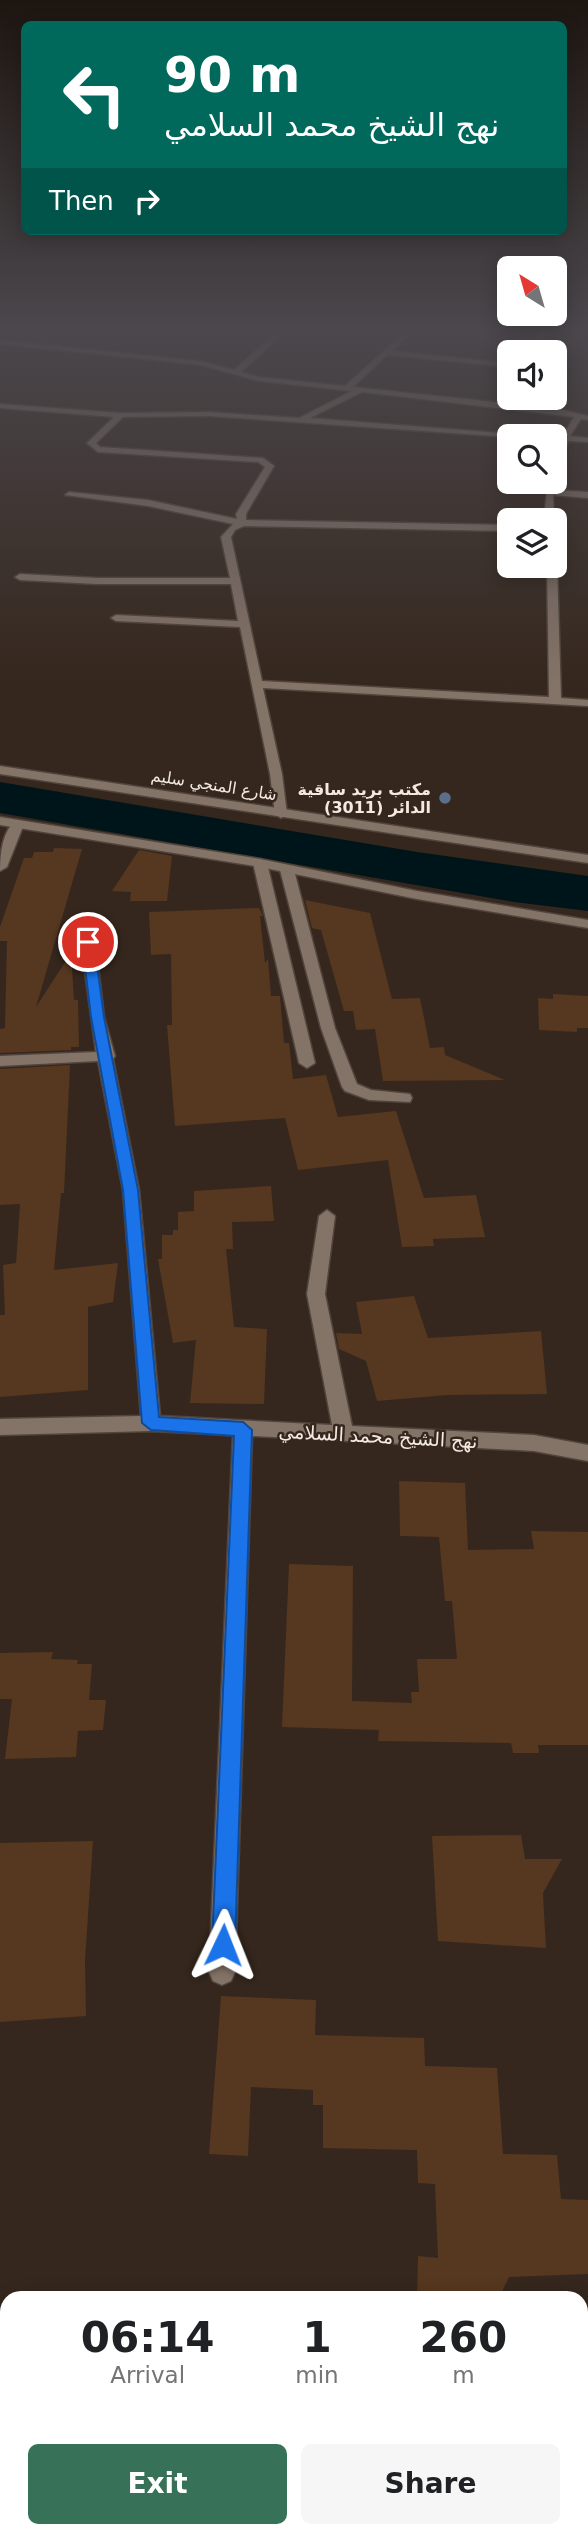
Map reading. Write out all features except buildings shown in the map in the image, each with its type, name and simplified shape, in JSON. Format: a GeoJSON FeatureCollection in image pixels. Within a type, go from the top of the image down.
{"type":"FeatureCollection","features":[{"type":"Feature","properties":{"kind":"street"},"geometry":{"type":"LineString","coordinates":[[97,448],[260,460],[270,466],[241,514],[242,523]]}},
{"type":"Feature","properties":{"kind":"street"},"geometry":{"type":"LineString","coordinates":[[567,493],[588,495]]}},
{"type":"Feature","properties":{"kind":"street"},"geometry":{"type":"LineString","coordinates":[[69,495],[148,503],[242,523],[497,528]]}},
{"type":"Feature","properties":{"kind":"street"},"geometry":{"type":"LineString","coordinates":[[242,523],[232,528],[226,537],[258,684],[281,814]]}},
{"type":"Feature","properties":{"kind":"street"},"geometry":{"type":"LineString","coordinates":[[20,577],[97,581],[235,581]]}},
{"type":"Feature","properties":{"kind":"street"},"geometry":{"type":"LineString","coordinates":[[552,578],[555,700]]}},
{"type":"Feature","properties":{"kind":"street"},"geometry":{"type":"LineString","coordinates":[[116,618],[243,624]]}},
{"type":"Feature","properties":{"kind":"street"},"geometry":{"type":"LineString","coordinates":[[258,684],[588,702]]}},
{"type":"Feature","properties":{"kind":"street","name":"شارع المنجي سليم"},"geometry":{"type":"LineString","coordinates":[[0,770],[588,859]]}},
{"type":"Feature","properties":{"kind":"street"},"geometry":{"type":"LineString","coordinates":[[0,821],[260,863],[588,923]]}},
{"type":"Feature","properties":{"kind":"street"},"geometry":{"type":"LineString","coordinates":[[0,867],[18,824]]}},
{"type":"Feature","properties":{"kind":"street"},"geometry":{"type":"LineString","coordinates":[[260,863],[307,1063]]}},
{"type":"Feature","properties":{"kind":"street"},"geometry":{"type":"LineString","coordinates":[[287,870],[328,1028],[350,1087],[369,1095],[404,1098]]}},
{"type":"Feature","properties":{"kind":"street"},"geometry":{"type":"LineString","coordinates":[[88,942],[97,1017],[107,1056],[131,1190],[151,1423]]}},
{"type":"Feature","properties":{"kind":"street"},"geometry":{"type":"LineString","coordinates":[[0,1061],[107,1056]]}},
{"type":"Feature","properties":{"kind":"street"},"geometry":{"type":"LineString","coordinates":[[327,1216],[316,1294],[344,1434]]}},
{"type":"Feature","properties":{"kind":"street","name":"نهج الشيخ محمد السلامي"},"geometry":{"type":"LineString","coordinates":[[0,1427],[151,1423],[243,1430],[534,1443],[588,1453]]}},
{"type":"Feature","properties":{"kind":"street"},"geometry":{"type":"LineString","coordinates":[[222,1972],[243,1430]]}},
{"type":"Feature","properties":{"kind":"shaded area"},"geometry":{"type":"Polygon","coordinates":[[[0,782],[417,852],[588,876],[588,911],[514,902],[0,813],[0,782]]]}},
{"type":"Feature","properties":{"kind":"place","name":"مكتب بريد ساقية الدائر (3011)"},"geometry":{"type":"Point","coordinates":[445,798]}},
{"type":"Feature","properties":{"kind":"route"},"geometry":{"type":"LineString","coordinates":[[88,942],[97,1017],[107,1056],[131,1190],[151,1423],[243,1430],[223,1945]]}}]}
